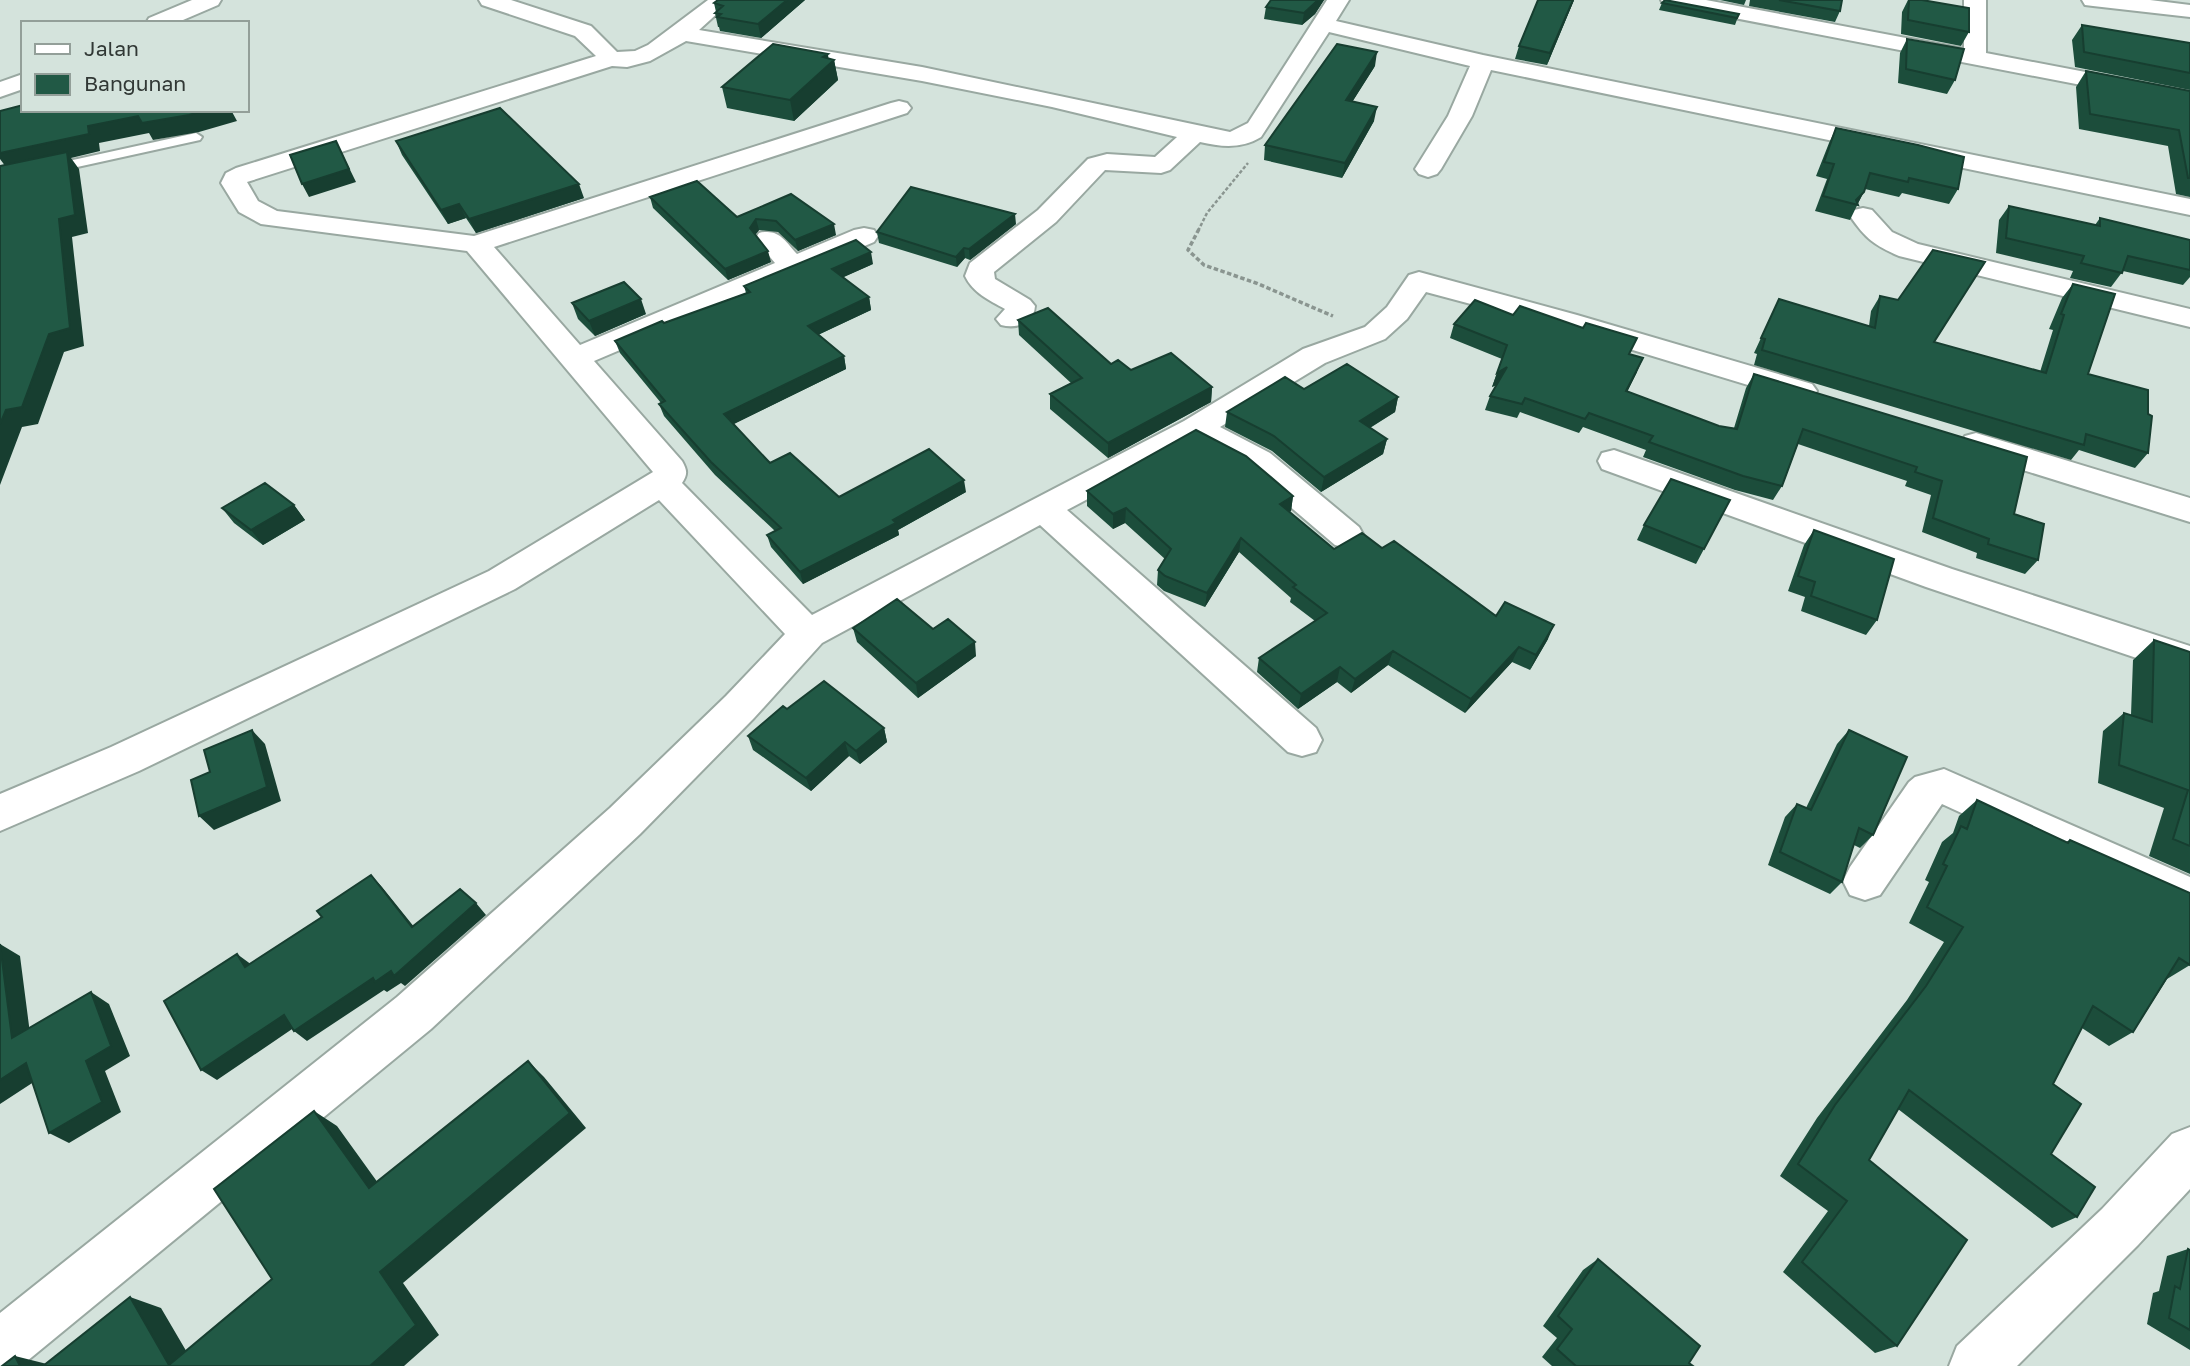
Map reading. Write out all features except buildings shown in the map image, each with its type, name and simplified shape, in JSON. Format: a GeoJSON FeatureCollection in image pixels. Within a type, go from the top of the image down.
{"type":"FeatureCollection","features":[{"type":"Feature","properties":{"kind":"street"},"geometry":{"type":"LineString","coordinates":[[162,21],[210,0]]}},
{"type":"Feature","properties":{"kind":"street"},"geometry":{"type":"LineString","coordinates":[[490,0],[583,31],[611,59]]}},
{"type":"Feature","properties":{"kind":"street"},"geometry":{"type":"LineString","coordinates":[[721,0],[679,33],[638,59],[611,59],[245,173],[233,180],[248,206],[270,218],[476,244],[899,108]]}},
{"type":"Feature","properties":{"kind":"street"},"geometry":{"type":"LineString","coordinates":[[679,33],[922,74],[1233,140],[1249,135],[1257,128],[1338,0]]}},
{"type":"Feature","properties":{"kind":"street"},"geometry":{"type":"LineString","coordinates":[[1672,0],[2190,99]]}},
{"type":"Feature","properties":{"kind":"street"},"geometry":{"type":"LineString","coordinates":[[1975,58],[1976,0]]}},
{"type":"Feature","properties":{"kind":"street"},"geometry":{"type":"LineString","coordinates":[[2093,0],[2190,11]]}},
{"type":"Feature","properties":{"kind":"street"},"geometry":{"type":"LineString","coordinates":[[1321,24],[1483,62],[2190,207]]}},
{"type":"Feature","properties":{"kind":"street"},"geometry":{"type":"LineString","coordinates":[[1428,169],[1460,116],[1483,62]]}},
{"type":"Feature","properties":{"kind":"street"},"geometry":{"type":"LineString","coordinates":[[0,90],[21,81]]}},
{"type":"Feature","properties":{"kind":"street"},"geometry":{"type":"LineString","coordinates":[[1011,318],[1020,312],[1020,306],[983,284],[979,276],[981,269],[1047,216],[1097,164],[1107,162],[1161,165],[1195,133]]}},
{"type":"Feature","properties":{"kind":"street"},"geometry":{"type":"LineString","coordinates":[[1863,216],[1882,238],[1909,250],[2190,318]]}},
{"type":"Feature","properties":{"kind":"street"},"geometry":{"type":"LineString","coordinates":[[576,358],[864,236]]}},
{"type":"Feature","properties":{"kind":"street"},"geometry":{"type":"LineString","coordinates":[[769,239],[792,266]]}},
{"type":"Feature","properties":{"kind":"street"},"geometry":{"type":"LineString","coordinates":[[0,813],[125,759],[502,580],[662,483],[672,473],[476,244]]}},
{"type":"Feature","properties":{"kind":"street"},"geometry":{"type":"LineString","coordinates":[[0,1348],[414,1013],[625,821],[740,707],[809,633],[1195,428],[1314,356],[1375,333],[1397,313],[1419,281],[1567,321],[1835,401]]}},
{"type":"Feature","properties":{"kind":"street"},"geometry":{"type":"LineString","coordinates":[[1195,428],[1258,461],[1347,536]]}},
{"type":"Feature","properties":{"kind":"street"},"geometry":{"type":"LineString","coordinates":[[1952,436],[2190,510]]}},
{"type":"Feature","properties":{"kind":"street"},"geometry":{"type":"LineString","coordinates":[[1614,461],[1939,578],[2190,661]]}},
{"type":"Feature","properties":{"kind":"street"},"geometry":{"type":"LineString","coordinates":[[662,483],[809,633]]}},
{"type":"Feature","properties":{"kind":"street"},"geometry":{"type":"LineString","coordinates":[[1043,508],[1302,740]]}},
{"type":"Feature","properties":{"kind":"street"},"geometry":{"type":"LineString","coordinates":[[1865,881],[1923,794],[1930,789],[1944,786],[2190,898]]}},
{"type":"Feature","properties":{"kind":"street"},"geometry":{"type":"LineString","coordinates":[[1977,1366],[2120,1227],[2190,1152]]}},
{"type":"Feature","properties":{"kind":"lane"},"geometry":{"type":"LineString","coordinates":[[0,180],[196,137]]}},
{"type":"Feature","properties":{"kind":"path"},"geometry":{"type":"LineString","coordinates":[[1257,128],[1250,160],[1207,213],[1188,250],[1204,265],[1256,283],[1375,333]]}}]}
